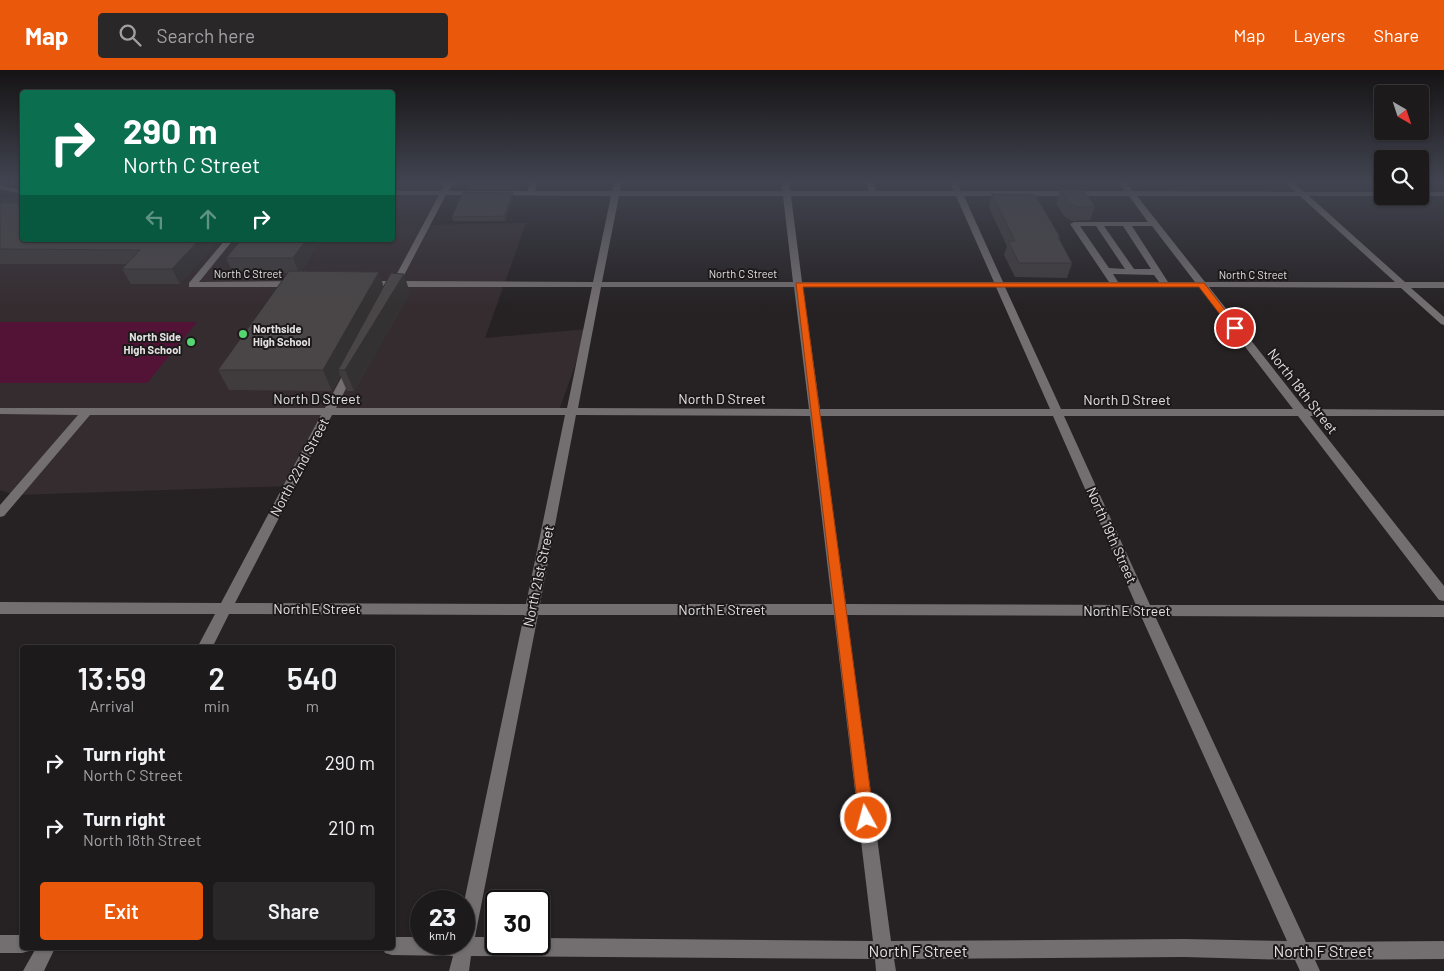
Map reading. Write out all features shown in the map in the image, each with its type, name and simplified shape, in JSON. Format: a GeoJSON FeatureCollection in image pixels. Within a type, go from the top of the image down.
{"type":"FeatureCollection","features":[{"type":"Feature","properties":{"kind":"street"},"geometry":{"type":"LineString","coordinates":[[387,300],[428,223]]}},
{"type":"Feature","properties":{"kind":"street","name":"North 21st Street"},"geometry":{"type":"LineString","coordinates":[[475,892],[610,223]]}},
{"type":"Feature","properties":{"kind":"street"},"geometry":{"type":"LineString","coordinates":[[791,223],[886,971]]}},
{"type":"Feature","properties":{"kind":"street","name":"North 19th Street"},"geometry":{"type":"LineString","coordinates":[[972,223],[1310,971]]}},
{"type":"Feature","properties":{"kind":"street"},"geometry":{"type":"LineString","coordinates":[[1334,223],[1444,322]]}},
{"type":"Feature","properties":{"kind":"street"},"geometry":{"type":"LineString","coordinates":[[1116,285],[1074,224],[1154,224]]}},
{"type":"Feature","properties":{"kind":"street"},"geometry":{"type":"LineString","coordinates":[[1098,224],[1131,272]]}},
{"type":"Feature","properties":{"kind":"street"},"geometry":{"type":"LineString","coordinates":[[1126,224],[1165,285]]}},
{"type":"Feature","properties":{"kind":"street","name":"North 18th Street"},"geometry":{"type":"LineString","coordinates":[[1154,224],[1444,596]]}},
{"type":"Feature","properties":{"kind":"street","name":"North C Street"},"geometry":{"type":"LineString","coordinates":[[227,242],[192,285],[307,284]]}},
{"type":"Feature","properties":{"kind":"street"},"geometry":{"type":"LineString","coordinates":[[1106,271],[1157,272]]}},
{"type":"Feature","properties":{"kind":"street","name":"North C Street"},"geometry":{"type":"LineString","coordinates":[[356,284],[1444,286]]}},
{"type":"Feature","properties":{"kind":"street","name":"North 22nd Street"},"geometry":{"type":"LineString","coordinates":[[206,645],[358,356]]}},
{"type":"Feature","properties":{"kind":"street","name":"North D Street"},"geometry":{"type":"LineString","coordinates":[[0,411],[1444,414]]}},
{"type":"Feature","properties":{"kind":"street"},"geometry":{"type":"LineString","coordinates":[[0,513],[86,412]]}},
{"type":"Feature","properties":{"kind":"street","name":"North E Street"},"geometry":{"type":"LineString","coordinates":[[0,608],[1444,611]]}},
{"type":"Feature","properties":{"kind":"street"},"geometry":{"type":"LineString","coordinates":[[0,944],[20,944]]}},
{"type":"Feature","properties":{"kind":"street","name":"North F Street"},"geometry":{"type":"LineString","coordinates":[[395,946],[410,946]]}},
{"type":"Feature","properties":{"kind":"street","name":"North F Street"},"geometry":{"type":"LineString","coordinates":[[475,947],[883,950],[1184,948],[1301,951],[1444,950]]}},
{"type":"Feature","properties":{"kind":"street"},"geometry":{"type":"LineString","coordinates":[[33,971],[45,950]]}},
{"type":"Feature","properties":{"kind":"street","name":"North 21st Street"},"geometry":{"type":"LineString","coordinates":[[459,971],[462,955]]}},
{"type":"Feature","properties":{"kind":"shaded area","name":"Northside High School"},"geometry":{"type":"Polygon","coordinates":[[[0,223],[20,223],[20,242],[395,242],[395,223],[428,223],[427,225],[526,223],[485,338],[588,329],[558,413],[328,412],[290,486],[15,495],[0,490],[0,223]]]}},
{"type":"Feature","properties":{"kind":"shaded area"},"geometry":{"type":"Polygon","coordinates":[[[0,322],[197,322],[147,383],[0,383],[0,322]]]}},
{"type":"Feature","properties":{"kind":"building"},"geometry":{"type":"Polygon","coordinates":[[[0,223],[20,223],[20,242],[197,242],[172,269],[122,269],[140,250],[0,249],[0,223]]]}},
{"type":"Feature","properties":{"kind":"building"},"geometry":{"type":"Polygon","coordinates":[[[1006,223],[1052,223],[1072,263],[1019,263],[1008,241],[1015,241],[1006,223]]]}},
{"type":"Feature","properties":{"kind":"building"},"geometry":{"type":"Polygon","coordinates":[[[239,242],[305,242],[293,258],[226,258],[239,242]]]}},
{"type":"Feature","properties":{"kind":"building"},"geometry":{"type":"Polygon","coordinates":[[[289,271],[379,272],[323,370],[218,370],[289,271]]]}},
{"type":"Feature","properties":{"kind":"building"},"geometry":{"type":"Polygon","coordinates":[[[391,273],[404,274],[345,370],[338,370],[391,273]]]}},
{"type":"Feature","properties":{"kind":"place","name":"Northside High School"},"geometry":{"type":"Point","coordinates":[243,334]}},
{"type":"Feature","properties":{"kind":"place","name":"North Side High School"},"geometry":{"type":"Point","coordinates":[191,342]}},
{"type":"Feature","properties":{"kind":"route"},"geometry":{"type":"LineString","coordinates":[[866,818],[799,284],[1201,285],[1235,328]]}}]}
